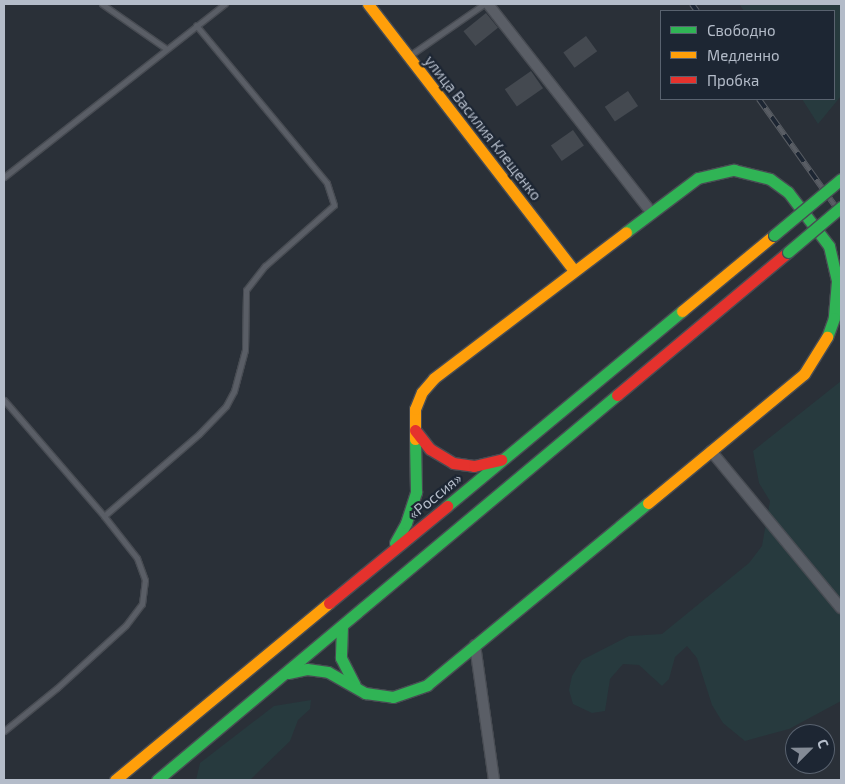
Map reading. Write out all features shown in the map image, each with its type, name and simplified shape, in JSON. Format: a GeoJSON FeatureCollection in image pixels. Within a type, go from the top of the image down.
{"type":"FeatureCollection","features":[{"type":"Feature","properties":{"kind":"main road","name":"улица Василия Клещенко"},"geometry":{"type":"LineString","coordinates":[[368,4],[574,271]]}},
{"type":"Feature","properties":{"kind":"main road"},"geometry":{"type":"LineString","coordinates":[[286,674],[300,669],[321,670],[365,693],[393,697],[414,692],[475,645],[797,380],[816,360],[834,318],[837,291],[834,263],[829,246],[788,192],[756,174],[734,170],[704,175],[685,185],[434,378],[418,400],[414,433],[418,471],[414,502],[402,532],[382,558]]}},
{"type":"Feature","properties":{"kind":"main road","name":"«Россия»"},"geometry":{"type":"LineString","coordinates":[[115,780],[841,179]]}},
{"type":"Feature","properties":{"kind":"main road"},"geometry":{"type":"LineString","coordinates":[[156,780],[286,674],[841,208]]}},
{"type":"Feature","properties":{"kind":"main road"},"geometry":{"type":"LineString","coordinates":[[414,433],[430,449],[453,463],[488,464],[512,453]]}},
{"type":"Feature","properties":{"kind":"main road"},"geometry":{"type":"LineString","coordinates":[[342,626],[339,645],[342,664],[351,680],[365,693]]}},
{"type":"Feature","properties":{"kind":"street"},"geometry":{"type":"LineString","coordinates":[[488,4],[651,212]]}},
{"type":"Feature","properties":{"kind":"street"},"geometry":{"type":"LineString","coordinates":[[711,451],[841,608]]}},
{"type":"Feature","properties":{"kind":"street"},"geometry":{"type":"LineString","coordinates":[[475,645],[494,780]]}},
{"type":"Feature","properties":{"kind":"lane"},"geometry":{"type":"LineString","coordinates":[[102,4],[165,48]]}},
{"type":"Feature","properties":{"kind":"lane"},"geometry":{"type":"LineString","coordinates":[[4,177],[165,48],[225,4]]}},
{"type":"Feature","properties":{"kind":"lane"},"geometry":{"type":"LineString","coordinates":[[409,57],[484,4]]}},
{"type":"Feature","properties":{"kind":"lane"},"geometry":{"type":"LineString","coordinates":[[104,516],[199,434],[226,406],[234,392],[245,350],[246,290],[265,266],[334,205],[327,183],[196,25]]}},
{"type":"Feature","properties":{"kind":"lane"},"geometry":{"type":"LineString","coordinates":[[4,400],[104,516],[137,558],[145,580],[142,604],[126,625],[57,688],[4,731]]}},
{"type":"Feature","properties":{"kind":"green space"},"geometry":{"type":"Polygon","coordinates":[[[739,4],[841,4],[841,96],[818,124],[803,100],[835,100],[835,10],[743,10],[739,4]]]}},
{"type":"Feature","properties":{"kind":"green space"},"geometry":{"type":"Polygon","coordinates":[[[841,381],[841,701],[798,724],[785,724],[785,730],[745,741],[723,723],[712,705],[697,658],[687,646],[675,657],[669,679],[662,686],[639,665],[623,664],[610,679],[605,711],[592,713],[573,704],[569,690],[572,676],[582,660],[629,636],[662,634],[749,563],[762,546],[770,501],[759,483],[753,451],[841,381]]]}},
{"type":"Feature","properties":{"kind":"green space"},"geometry":{"type":"Polygon","coordinates":[[[311,700],[310,709],[298,720],[290,741],[250,780],[196,780],[200,763],[274,706],[311,700]]]}},
{"type":"Feature","properties":{"kind":"building"},"geometry":{"type":"Polygon","coordinates":[[[486,13],[498,28],[475,46],[463,31],[486,13]]]}},
{"type":"Feature","properties":{"kind":"building"},"geometry":{"type":"Polygon","coordinates":[[[586,36],[597,51],[575,68],[563,52],[586,36]]]}},
{"type":"Feature","properties":{"kind":"building"},"geometry":{"type":"Polygon","coordinates":[[[531,71],[543,88],[517,107],[505,89],[531,71]]]}},
{"type":"Feature","properties":{"kind":"building"},"geometry":{"type":"Polygon","coordinates":[[[628,91],[638,106],[615,122],[605,107],[628,91]]]}},
{"type":"Feature","properties":{"kind":"building"},"geometry":{"type":"Polygon","coordinates":[[[573,130],[584,146],[562,161],[551,145],[573,130]]]}},
{"type":"Feature","properties":{"kind":"railway"},"geometry":{"type":"LineString","coordinates":[[692,4],[696,10]]}},
{"type":"Feature","properties":{"kind":"railway"},"geometry":{"type":"LineString","coordinates":[[760,100],[841,214]]}},
{"type":"Feature","properties":{"kind":"traffic: fast"},"geometry":{"type":"LineString","coordinates":[[626,232],[698,178],[734,170],[770,179],[788,192],[829,246],[837,281],[834,318],[827,337]]}},
{"type":"Feature","properties":{"kind":"traffic: fast"},"geometry":{"type":"LineString","coordinates":[[774,235],[841,179]]}},
{"type":"Feature","properties":{"kind":"traffic: fast"},"geometry":{"type":"LineString","coordinates":[[788,252],[841,207]]}},
{"type":"Feature","properties":{"kind":"traffic: fast"},"geometry":{"type":"LineString","coordinates":[[447,506],[682,311]]}},
{"type":"Feature","properties":{"kind":"traffic: fast"},"geometry":{"type":"LineString","coordinates":[[157,780],[617,395]]}},
{"type":"Feature","properties":{"kind":"traffic: fast"},"geometry":{"type":"LineString","coordinates":[[395,543],[406,523],[416,492],[415,439]]}},
{"type":"Feature","properties":{"kind":"traffic: fast"},"geometry":{"type":"LineString","coordinates":[[365,693],[393,697],[427,685],[648,503]]}},
{"type":"Feature","properties":{"kind":"traffic: fast"},"geometry":{"type":"LineString","coordinates":[[342,626],[341,658],[355,685]]}},
{"type":"Feature","properties":{"kind":"traffic: fast"},"geometry":{"type":"LineString","coordinates":[[288,673],[307,669],[328,672],[365,693]]}},
{"type":"Feature","properties":{"kind":"traffic: slow"},"geometry":{"type":"LineString","coordinates":[[368,4],[574,271]]}},
{"type":"Feature","properties":{"kind":"traffic: slow"},"geometry":{"type":"LineString","coordinates":[[415,439],[415,409],[422,392],[434,378],[626,232]]}},
{"type":"Feature","properties":{"kind":"traffic: slow"},"geometry":{"type":"LineString","coordinates":[[682,311],[774,235]]}},
{"type":"Feature","properties":{"kind":"traffic: slow"},"geometry":{"type":"LineString","coordinates":[[648,503],[804,374],[827,337]]}},
{"type":"Feature","properties":{"kind":"traffic: slow"},"geometry":{"type":"LineString","coordinates":[[115,780],[329,603]]}},
{"type":"Feature","properties":{"kind":"traffic: jam"},"geometry":{"type":"LineString","coordinates":[[617,395],[788,252]]}},
{"type":"Feature","properties":{"kind":"traffic: jam"},"geometry":{"type":"LineString","coordinates":[[415,430],[430,449],[453,463],[474,466],[501,460]]}},
{"type":"Feature","properties":{"kind":"traffic: jam"},"geometry":{"type":"LineString","coordinates":[[329,603],[447,506]]}}]}
